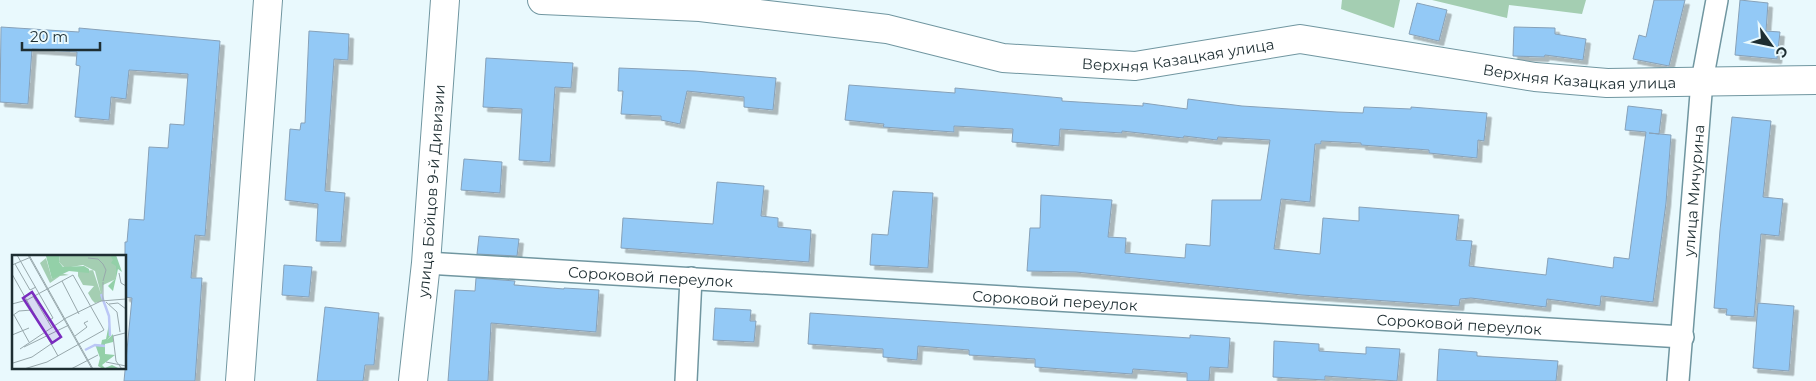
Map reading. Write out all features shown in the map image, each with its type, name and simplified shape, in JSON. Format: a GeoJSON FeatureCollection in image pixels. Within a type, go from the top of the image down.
{"type":"FeatureCollection","features":[{"type":"Feature","properties":{"kind":"street"},"geometry":{"type":"LineString","coordinates":[[240,381],[268,0]]}},
{"type":"Feature","properties":{"kind":"street","name":"улица Бойцов 9-й Дивизии"},"geometry":{"type":"LineString","coordinates":[[413,381],[426,263],[445,0]]}},
{"type":"Feature","properties":{"kind":"street","name":"Верхняя Казацкая улица"},"geometry":{"type":"LineString","coordinates":[[542,0],[700,7],[888,29],[1003,58],[1135,66],[1300,39],[1535,77],[1607,83],[1816,80]]}},
{"type":"Feature","properties":{"kind":"street","name":"улица Мичурина"},"geometry":{"type":"LineString","coordinates":[[1678,381],[1702,81],[1717,0]]}},
{"type":"Feature","properties":{"kind":"street","name":"Сороковой переулок"},"geometry":{"type":"LineString","coordinates":[[426,263],[1683,337]]}},
{"type":"Feature","properties":{"kind":"street"},"geometry":{"type":"LineString","coordinates":[[686,381],[691,278]]}},
{"type":"Feature","properties":{"kind":"green space"},"geometry":{"type":"Polygon","coordinates":[[[1342,0],[1400,0],[1394,28],[1341,9],[1342,0]]]}},
{"type":"Feature","properties":{"kind":"green space"},"geometry":{"type":"Polygon","coordinates":[[[1432,0],[1586,0],[1582,14],[1509,5],[1507,18],[1432,0]]]}},
{"type":"Feature","properties":{"kind":"building"},"geometry":{"type":"Polygon","coordinates":[[[1654,0],[1685,0],[1669,66],[1633,59],[1639,35],[1646,37],[1654,0]]]}},
{"type":"Feature","properties":{"kind":"building"},"geometry":{"type":"Polygon","coordinates":[[[1740,0],[1768,3],[1766,31],[1780,32],[1777,59],[1735,55],[1740,0]]]}},
{"type":"Feature","properties":{"kind":"building"},"geometry":{"type":"Polygon","coordinates":[[[1417,3],[1447,10],[1439,41],[1409,34],[1417,3]]]}},
{"type":"Feature","properties":{"kind":"building"},"geometry":{"type":"Polygon","coordinates":[[[1,27],[79,32],[79,28],[220,41],[205,236],[195,235],[191,278],[202,278],[195,381],[124,381],[132,298],[126,297],[125,242],[127,242],[129,219],[144,220],[149,147],[168,148],[170,124],[184,125],[188,74],[129,70],[126,99],[111,97],[109,120],[75,117],[80,66],[76,65],[77,52],[32,49],[28,104],[0,102],[1,27]]]}},
{"type":"Feature","properties":{"kind":"building"},"geometry":{"type":"Polygon","coordinates":[[[1514,27],[1555,28],[1555,34],[1586,39],[1583,60],[1545,55],[1544,57],[1513,56],[1514,27]]]}},
{"type":"Feature","properties":{"kind":"building"},"geometry":{"type":"Polygon","coordinates":[[[309,31],[349,34],[348,60],[334,59],[325,191],[345,193],[341,242],[316,241],[318,204],[285,200],[290,129],[300,130],[301,123],[305,123],[309,31]]]}},
{"type":"Feature","properties":{"kind":"building"},"geometry":{"type":"Polygon","coordinates":[[[486,58],[573,63],[571,88],[555,87],[550,162],[519,160],[522,109],[483,107],[486,58]]]}},
{"type":"Feature","properties":{"kind":"building"},"geometry":{"type":"Polygon","coordinates":[[[619,68],[695,71],[776,78],[773,110],[744,107],[744,97],[687,91],[680,124],[661,120],[661,116],[621,114],[623,91],[618,91],[619,68]]]}},
{"type":"Feature","properties":{"kind":"building"},"geometry":{"type":"Polygon","coordinates":[[[849,85],[955,93],[955,88],[1062,98],[1062,101],[1143,106],[1143,103],[1187,109],[1188,99],[1242,106],[1337,112],[1363,113],[1364,107],[1411,109],[1411,107],[1487,113],[1484,141],[1478,140],[1477,158],[1429,153],[1429,150],[1361,145],[1361,143],[1321,141],[1321,144],[1315,144],[1310,202],[1281,199],[1274,249],[1320,254],[1323,218],[1359,221],[1359,207],[1459,215],[1456,240],[1472,241],[1469,266],[1546,275],[1548,258],[1613,268],[1614,257],[1629,259],[1646,132],[1625,130],[1628,106],[1662,110],[1659,134],[1671,135],[1666,203],[1653,302],[1601,296],[1600,306],[1547,299],[1546,307],[1471,298],[1460,299],[1459,306],[1302,295],[1076,272],[1027,271],[1030,228],[1040,228],[1041,195],[1112,200],[1108,237],[1126,238],[1125,253],[1185,258],[1186,244],[1210,246],[1212,200],[1261,200],[1270,140],[1218,137],[1217,140],[1122,131],[1122,133],[1060,129],[1059,146],[1012,142],[1013,129],[954,126],[954,132],[883,127],[884,124],[845,120],[849,85]]]}},
{"type":"Feature","properties":{"kind":"building"},"geometry":{"type":"Polygon","coordinates":[[[1732,117],[1771,121],[1763,197],[1783,199],[1779,236],[1761,234],[1754,317],[1726,315],[1727,309],[1714,308],[1732,117]]]}},
{"type":"Feature","properties":{"kind":"building"},"geometry":{"type":"Polygon","coordinates":[[[464,159],[502,162],[500,193],[461,190],[464,159]]]}},
{"type":"Feature","properties":{"kind":"building"},"geometry":{"type":"Polygon","coordinates":[[[717,182],[764,186],[761,216],[778,218],[778,227],[811,230],[809,262],[621,248],[623,218],[713,224],[717,182]]]}},
{"type":"Feature","properties":{"kind":"building"},"geometry":{"type":"Polygon","coordinates":[[[893,191],[933,193],[928,268],[870,265],[872,234],[888,235],[893,191]]]}},
{"type":"Feature","properties":{"kind":"building"},"geometry":{"type":"Polygon","coordinates":[[[479,236],[519,239],[517,256],[477,254],[479,236]]]}},
{"type":"Feature","properties":{"kind":"building"},"geometry":{"type":"Polygon","coordinates":[[[284,265],[312,267],[309,297],[282,295],[284,265]]]}},
{"type":"Feature","properties":{"kind":"building"},"geometry":{"type":"Polygon","coordinates":[[[476,278],[515,281],[514,285],[599,290],[596,332],[491,323],[488,381],[448,381],[455,290],[475,291],[476,278]]]}},
{"type":"Feature","properties":{"kind":"building"},"geometry":{"type":"Polygon","coordinates":[[[1758,303],[1794,306],[1789,371],[1753,368],[1758,303]]]}},
{"type":"Feature","properties":{"kind":"building"},"geometry":{"type":"Polygon","coordinates":[[[325,307],[379,313],[374,365],[365,365],[363,381],[317,381],[325,307]]]}},
{"type":"Feature","properties":{"kind":"building"},"geometry":{"type":"Polygon","coordinates":[[[715,308],[751,310],[750,321],[756,321],[754,342],[713,340],[715,308]]]}},
{"type":"Feature","properties":{"kind":"building"},"geometry":{"type":"Polygon","coordinates":[[[810,313],[1190,338],[1190,335],[1230,338],[1228,368],[1210,367],[1209,381],[1187,381],[1187,373],[1133,369],[1132,374],[1035,367],[1035,359],[969,355],[969,350],[918,346],[917,360],[883,357],[883,349],[808,344],[810,313]]]}},
{"type":"Feature","properties":{"kind":"building"},"geometry":{"type":"Polygon","coordinates":[[[1274,341],[1319,344],[1319,351],[1366,354],[1366,347],[1400,349],[1397,381],[1325,376],[1325,380],[1273,377],[1274,341]]]}},
{"type":"Feature","properties":{"kind":"building"},"geometry":{"type":"Polygon","coordinates":[[[1439,349],[1477,352],[1477,356],[1558,361],[1556,381],[1437,381],[1439,349]]]}}]}
